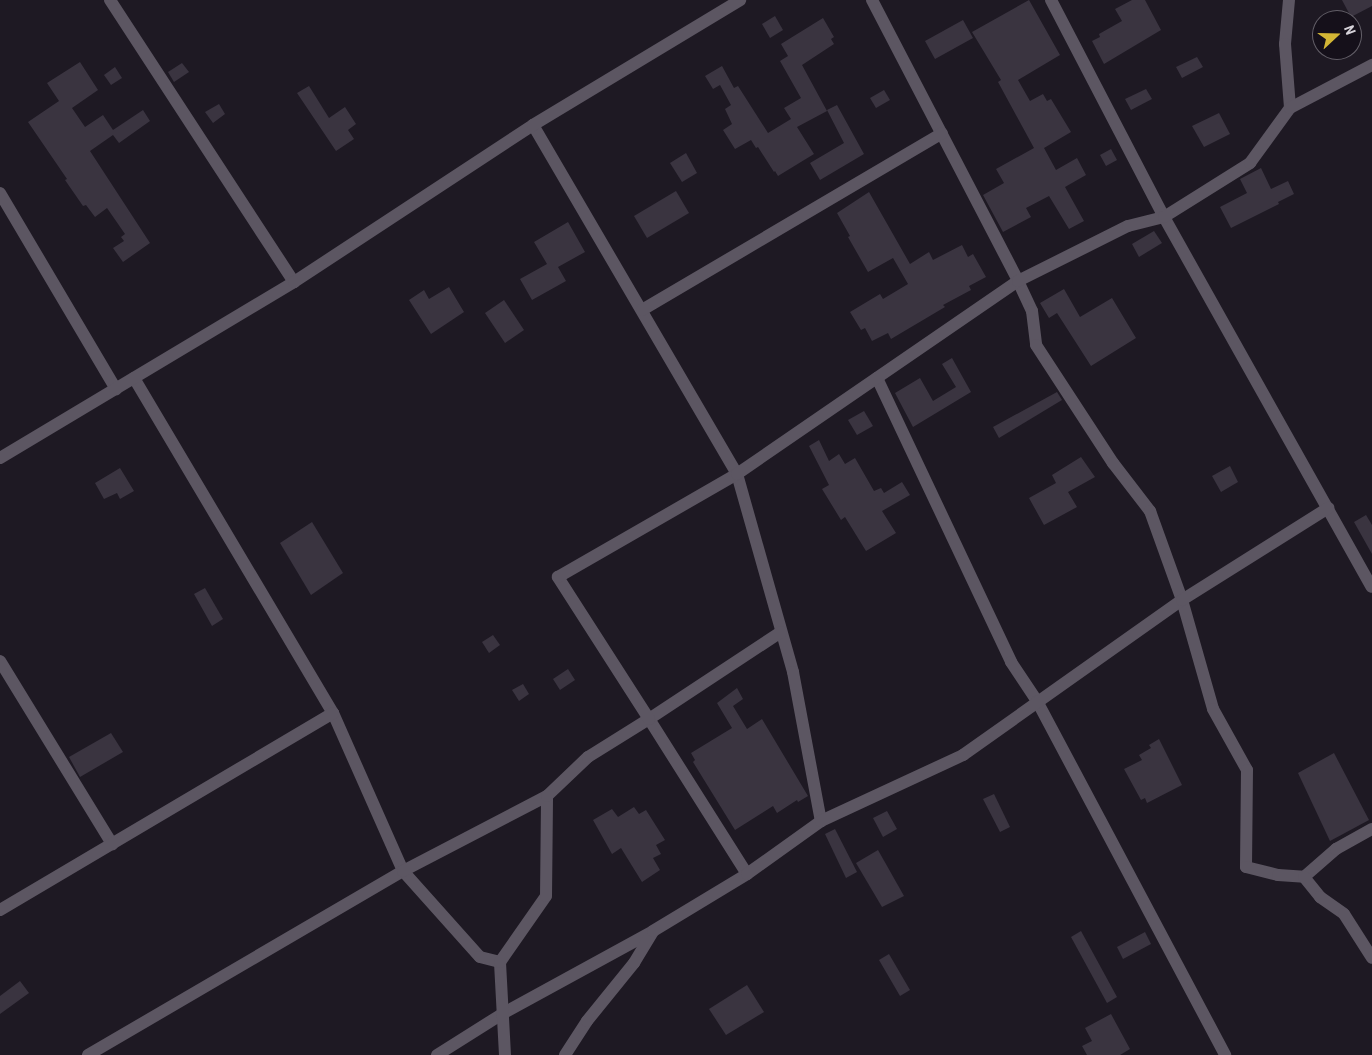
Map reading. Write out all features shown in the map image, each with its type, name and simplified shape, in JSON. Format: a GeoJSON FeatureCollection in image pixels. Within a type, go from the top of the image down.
{"type":"FeatureCollection","features":[{"type":"Feature","properties":{"kind":"street"},"geometry":{"type":"LineString","coordinates":[[110,0],[294,282]]}},
{"type":"Feature","properties":{"kind":"street"},"geometry":{"type":"LineString","coordinates":[[122,16],[123,0]]}},
{"type":"Feature","properties":{"kind":"street"},"geometry":{"type":"LineString","coordinates":[[0,458],[294,282],[533,125],[740,0]]}},
{"type":"Feature","properties":{"kind":"street"},"geometry":{"type":"LineString","coordinates":[[872,0],[1018,281],[1032,311],[1036,345],[1113,463],[1150,511],[1182,600],[1213,709],[1246,770],[1246,867],[1278,875],[1304,876],[1336,849],[1372,829]]}},
{"type":"Feature","properties":{"kind":"street"},"geometry":{"type":"LineString","coordinates":[[1051,0],[1164,217],[1372,587]]}},
{"type":"Feature","properties":{"kind":"street"},"geometry":{"type":"LineString","coordinates":[[1289,0],[1285,44],[1290,108]]}},
{"type":"Feature","properties":{"kind":"street"},"geometry":{"type":"LineString","coordinates":[[747,874],[558,577],[737,474],[1018,281],[1128,226],[1164,217],[1250,163],[1290,108],[1372,65]]}},
{"type":"Feature","properties":{"kind":"street"},"geometry":{"type":"LineString","coordinates":[[533,125],[737,474],[793,672],[821,821]]}},
{"type":"Feature","properties":{"kind":"street"},"geometry":{"type":"LineString","coordinates":[[642,310],[942,133]]}},
{"type":"Feature","properties":{"kind":"street"},"geometry":{"type":"LineString","coordinates":[[0,193],[116,389]]}},
{"type":"Feature","properties":{"kind":"street"},"geometry":{"type":"LineString","coordinates":[[134,378],[333,713],[403,871],[480,957],[500,962]]}},
{"type":"Feature","properties":{"kind":"street"},"geometry":{"type":"LineString","coordinates":[[877,378],[1011,662],[1037,701],[1225,1055]]}},
{"type":"Feature","properties":{"kind":"street"},"geometry":{"type":"LineString","coordinates":[[437,1055],[502,1014],[653,931],[747,874],[821,821],[962,754],[1182,600],[1328,508]]}},
{"type":"Feature","properties":{"kind":"street"},"geometry":{"type":"LineString","coordinates":[[88,1055],[403,871],[547,796],[588,757],[781,632]]}},
{"type":"Feature","properties":{"kind":"street"},"geometry":{"type":"LineString","coordinates":[[0,661],[112,844]]}},
{"type":"Feature","properties":{"kind":"street"},"geometry":{"type":"LineString","coordinates":[[0,910],[333,713]]}},
{"type":"Feature","properties":{"kind":"street"},"geometry":{"type":"LineString","coordinates":[[505,1055],[500,962],[546,896],[547,796]]}},
{"type":"Feature","properties":{"kind":"street"},"geometry":{"type":"LineString","coordinates":[[1304,876],[1320,897],[1344,914],[1372,958]]}},
{"type":"Feature","properties":{"kind":"street"},"geometry":{"type":"LineString","coordinates":[[565,1055],[587,1021],[634,963],[653,931]]}},
{"type":"Feature","properties":{"kind":"building"},"geometry":{"type":"Polygon","coordinates":[[[1029,0],[1060,55],[1018,80],[1030,101],[1043,94],[1047,101],[1051,99],[1071,132],[1044,148],[1056,170],[1077,158],[1086,175],[1065,187],[1084,221],[1069,229],[1049,196],[1026,208],[1031,217],[1003,232],[983,195],[1004,183],[996,169],[1034,148],[998,82],[1001,80],[972,32],[1029,0]]]}},
{"type":"Feature","properties":{"kind":"building"},"geometry":{"type":"Polygon","coordinates":[[[1132,0],[1145,0],[1161,30],[1104,64],[1092,41],[1100,37],[1099,34],[1122,21],[1115,9],[1132,0]]]}},
{"type":"Feature","properties":{"kind":"building"},"geometry":{"type":"Polygon","coordinates":[[[1342,0],[1372,0],[1372,6],[1362,11],[1347,10],[1342,0]]]}},
{"type":"Feature","properties":{"kind":"building"},"geometry":{"type":"Polygon","coordinates":[[[775,16],[783,30],[770,38],[762,24],[775,16]]]}},
{"type":"Feature","properties":{"kind":"building"},"geometry":{"type":"Polygon","coordinates":[[[823,18],[834,37],[831,39],[834,44],[802,65],[827,111],[797,127],[814,154],[778,176],[751,140],[735,149],[723,130],[732,124],[725,109],[731,105],[720,85],[713,89],[705,76],[722,66],[734,88],[738,86],[768,133],[791,119],[784,108],[801,98],[780,61],[788,56],[781,44],[823,18]]]}},
{"type":"Feature","properties":{"kind":"building"},"geometry":{"type":"Polygon","coordinates":[[[963,20],[973,38],[935,59],[925,41],[963,20]]]}},
{"type":"Feature","properties":{"kind":"building"},"geometry":{"type":"Polygon","coordinates":[[[1197,57],[1203,67],[1182,78],[1176,67],[1197,57]]]}},
{"type":"Feature","properties":{"kind":"building"},"geometry":{"type":"Polygon","coordinates":[[[80,62],[98,90],[72,108],[85,127],[103,115],[113,130],[143,110],[150,121],[119,143],[113,135],[90,151],[150,243],[123,262],[113,248],[124,241],[121,237],[125,234],[107,208],[95,217],[86,205],[83,206],[28,122],[59,101],[47,83],[80,62]]]}},
{"type":"Feature","properties":{"kind":"building"},"geometry":{"type":"Polygon","coordinates":[[[182,63],[189,72],[174,82],[168,72],[182,63]]]}},
{"type":"Feature","properties":{"kind":"building"},"geometry":{"type":"Polygon","coordinates":[[[115,67],[122,78],[111,85],[104,75],[115,67]]]}},
{"type":"Feature","properties":{"kind":"building"},"geometry":{"type":"Polygon","coordinates":[[[309,86],[329,118],[345,107],[356,124],[348,130],[354,139],[336,151],[297,93],[309,86]]]}},
{"type":"Feature","properties":{"kind":"building"},"geometry":{"type":"Polygon","coordinates":[[[1146,89],[1152,99],[1131,110],[1125,99],[1146,89]]]}},
{"type":"Feature","properties":{"kind":"building"},"geometry":{"type":"Polygon","coordinates":[[[884,90],[890,100],[876,108],[870,98],[884,90]]]}},
{"type":"Feature","properties":{"kind":"building"},"geometry":{"type":"Polygon","coordinates":[[[219,104],[225,114],[213,123],[205,112],[219,104]]]}},
{"type":"Feature","properties":{"kind":"building"},"geometry":{"type":"Polygon","coordinates":[[[837,105],[864,154],[820,180],[810,163],[844,143],[827,110],[837,105]]]}},
{"type":"Feature","properties":{"kind":"building"},"geometry":{"type":"Polygon","coordinates":[[[1219,113],[1230,134],[1204,147],[1192,126],[1219,113]]]}},
{"type":"Feature","properties":{"kind":"building"},"geometry":{"type":"Polygon","coordinates":[[[1111,149],[1117,160],[1106,166],[1100,155],[1111,149]]]}},
{"type":"Feature","properties":{"kind":"building"},"geometry":{"type":"Polygon","coordinates":[[[686,153],[697,173],[682,182],[670,163],[686,153]]]}},
{"type":"Feature","properties":{"kind":"building"},"geometry":{"type":"Polygon","coordinates":[[[1261,168],[1271,189],[1288,181],[1294,194],[1278,202],[1279,204],[1231,228],[1220,207],[1247,193],[1240,179],[1261,168]]]}},
{"type":"Feature","properties":{"kind":"building"},"geometry":{"type":"Polygon","coordinates":[[[676,191],[689,213],[647,238],[634,216],[676,191]]]}},
{"type":"Feature","properties":{"kind":"building"},"geometry":{"type":"Polygon","coordinates":[[[869,192],[910,264],[929,252],[933,260],[962,245],[968,257],[973,254],[986,277],[969,286],[971,290],[943,305],[945,307],[891,339],[888,333],[872,341],[865,328],[861,330],[850,312],[880,294],[883,299],[908,284],[893,258],[868,272],[837,213],[869,192]]]}},
{"type":"Feature","properties":{"kind":"building"},"geometry":{"type":"Polygon","coordinates":[[[568,222],[585,252],[558,267],[566,281],[532,300],[520,279],[547,264],[534,242],[568,222]]]}},
{"type":"Feature","properties":{"kind":"building"},"geometry":{"type":"Polygon","coordinates":[[[1154,231],[1162,243],[1139,257],[1132,244],[1154,231]]]}},
{"type":"Feature","properties":{"kind":"building"},"geometry":{"type":"Polygon","coordinates":[[[449,287],[464,312],[431,334],[409,300],[424,290],[429,299],[449,287]]]}},
{"type":"Feature","properties":{"kind":"building"},"geometry":{"type":"Polygon","coordinates":[[[1064,289],[1080,317],[1112,298],[1136,338],[1091,366],[1057,313],[1049,318],[1040,303],[1064,289]]]}},
{"type":"Feature","properties":{"kind":"building"},"geometry":{"type":"Polygon","coordinates":[[[504,300],[524,330],[505,343],[485,313],[504,300]]]}},
{"type":"Feature","properties":{"kind":"building"},"geometry":{"type":"Polygon","coordinates":[[[952,358],[971,392],[913,427],[895,393],[920,378],[933,401],[956,387],[942,364],[952,358]]]}},
{"type":"Feature","properties":{"kind":"building"},"geometry":{"type":"Polygon","coordinates":[[[1057,392],[1062,400],[999,438],[993,427],[1057,392]]]}},
{"type":"Feature","properties":{"kind":"building"},"geometry":{"type":"Polygon","coordinates":[[[864,411],[873,426],[857,435],[848,420],[864,411]]]}},
{"type":"Feature","properties":{"kind":"building"},"geometry":{"type":"Polygon","coordinates":[[[819,440],[829,461],[839,454],[845,464],[855,458],[874,491],[881,488],[884,493],[902,482],[910,495],[882,511],[896,533],[866,551],[845,517],[841,520],[822,489],[829,485],[809,446],[819,440]]]}},
{"type":"Feature","properties":{"kind":"building"},"geometry":{"type":"Polygon","coordinates":[[[1081,457],[1095,477],[1068,492],[1077,507],[1044,525],[1029,498],[1056,483],[1052,475],[1081,457]]]}},
{"type":"Feature","properties":{"kind":"building"},"geometry":{"type":"Polygon","coordinates":[[[1230,466],[1238,482],[1221,492],[1212,476],[1230,466]]]}},
{"type":"Feature","properties":{"kind":"building"},"geometry":{"type":"Polygon","coordinates":[[[120,468],[134,491],[120,499],[117,493],[104,499],[95,483],[120,468]]]}},
{"type":"Feature","properties":{"kind":"building"},"geometry":{"type":"Polygon","coordinates":[[[1366,515],[1372,525],[1372,554],[1354,522],[1366,515]]]}},
{"type":"Feature","properties":{"kind":"building"},"geometry":{"type":"Polygon","coordinates":[[[312,522],[343,573],[311,595],[280,543],[312,522]]]}},
{"type":"Feature","properties":{"kind":"building"},"geometry":{"type":"Polygon","coordinates":[[[205,588],[223,619],[212,626],[194,594],[205,588]]]}},
{"type":"Feature","properties":{"kind":"building"},"geometry":{"type":"Polygon","coordinates":[[[493,635],[500,645],[489,653],[482,642],[493,635]]]}},
{"type":"Feature","properties":{"kind":"building"},"geometry":{"type":"Polygon","coordinates":[[[568,669],[575,680],[560,690],[553,679],[568,669]]]}},
{"type":"Feature","properties":{"kind":"building"},"geometry":{"type":"Polygon","coordinates":[[[523,684],[529,694],[519,701],[512,690],[523,684]]]}},
{"type":"Feature","properties":{"kind":"building"},"geometry":{"type":"Polygon","coordinates":[[[737,688],[743,699],[733,706],[747,729],[762,719],[808,796],[798,802],[797,800],[777,813],[773,806],[735,830],[693,762],[695,760],[691,753],[732,728],[717,703],[737,688]]]}},
{"type":"Feature","properties":{"kind":"building"},"geometry":{"type":"Polygon","coordinates":[[[111,733],[123,752],[80,777],[69,757],[111,733]]]}},
{"type":"Feature","properties":{"kind":"building"},"geometry":{"type":"Polygon","coordinates":[[[1159,739],[1182,785],[1147,803],[1145,798],[1141,800],[1124,769],[1142,760],[1139,755],[1151,748],[1149,745],[1159,739]]]}},
{"type":"Feature","properties":{"kind":"building"},"geometry":{"type":"Polygon","coordinates":[[[1334,753],[1369,820],[1330,841],[1298,773],[1334,753]]]}},
{"type":"Feature","properties":{"kind":"building"},"geometry":{"type":"Polygon","coordinates":[[[994,794],[1010,827],[1000,832],[983,799],[994,794]]]}},
{"type":"Feature","properties":{"kind":"building"},"geometry":{"type":"Polygon","coordinates":[[[634,807],[639,814],[646,810],[665,840],[656,845],[661,854],[653,858],[660,870],[642,882],[621,848],[612,854],[593,820],[612,809],[618,817],[634,807]]]}},
{"type":"Feature","properties":{"kind":"building"},"geometry":{"type":"Polygon","coordinates":[[[887,811],[897,829],[883,837],[873,818],[887,811]]]}},
{"type":"Feature","properties":{"kind":"building"},"geometry":{"type":"Polygon","coordinates":[[[835,829],[857,872],[846,878],[825,834],[835,829]]]}},
{"type":"Feature","properties":{"kind":"building"},"geometry":{"type":"Polygon","coordinates":[[[878,850],[904,896],[882,907],[856,863],[878,850]]]}},
{"type":"Feature","properties":{"kind":"building"},"geometry":{"type":"Polygon","coordinates":[[[1081,931],[1117,997],[1107,1003],[1071,937],[1081,931]]]}},
{"type":"Feature","properties":{"kind":"building"},"geometry":{"type":"Polygon","coordinates":[[[1145,932],[1151,944],[1123,959],[1117,947],[1145,932]]]}},
{"type":"Feature","properties":{"kind":"building"},"geometry":{"type":"Polygon","coordinates":[[[889,954],[910,990],[900,996],[879,960],[889,954]]]}},
{"type":"Feature","properties":{"kind":"building"},"geometry":{"type":"Polygon","coordinates":[[[20,981],[29,993],[0,1014],[0,996],[20,981]]]}},
{"type":"Feature","properties":{"kind":"building"},"geometry":{"type":"Polygon","coordinates":[[[747,985],[764,1012],[726,1035],[709,1009],[747,985]]]}},
{"type":"Feature","properties":{"kind":"building"},"geometry":{"type":"Polygon","coordinates":[[[1111,1014],[1130,1049],[1120,1055],[1087,1055],[1082,1046],[1092,1041],[1085,1028],[1111,1014]]]}}]}
